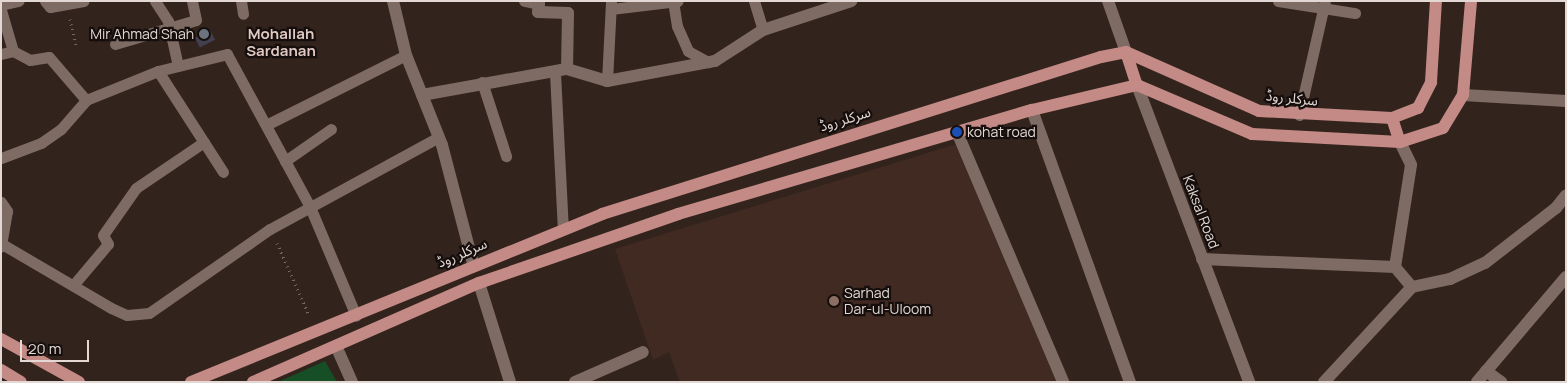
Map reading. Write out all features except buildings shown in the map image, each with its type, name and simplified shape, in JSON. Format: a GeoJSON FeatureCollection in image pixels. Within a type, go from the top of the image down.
{"type":"FeatureCollection","features":[{"type":"Feature","properties":{"kind":"main road","name":"سرکلر روڈ"},"geometry":{"type":"LineString","coordinates":[[190,382],[317,333],[473,263],[563,229],[763,160],[1126,52],[1259,111],[1392,118],[1418,108],[1430,82],[1436,1]]}},
{"type":"Feature","properties":{"kind":"main road"},"geometry":{"type":"LineString","coordinates":[[253,382],[479,283],[678,214],[1032,110],[1137,85],[1252,134],[1400,142],[1442,128],[1462,95],[1471,1]]}},
{"type":"Feature","properties":{"kind":"main road","name":"Kaksal Road"},"geometry":{"type":"LineString","coordinates":[[1126,52],[1137,85]]}},
{"type":"Feature","properties":{"kind":"main road"},"geometry":{"type":"LineString","coordinates":[[1392,118],[1400,142]]}},
{"type":"Feature","properties":{"kind":"main road"},"geometry":{"type":"LineString","coordinates":[[473,263],[479,283]]}},
{"type":"Feature","properties":{"kind":"main road"},"geometry":{"type":"LineString","coordinates":[[1,339],[79,382]]}},
{"type":"Feature","properties":{"kind":"main road"},"geometry":{"type":"LineString","coordinates":[[1,370],[21,382]]}},
{"type":"Feature","properties":{"kind":"street"},"geometry":{"type":"LineString","coordinates":[[393,1],[406,55],[439,137],[473,263]]}},
{"type":"Feature","properties":{"kind":"street"},"geometry":{"type":"LineString","coordinates":[[525,1],[539,4],[538,12],[568,13],[561,71]]}},
{"type":"Feature","properties":{"kind":"street"},"geometry":{"type":"LineString","coordinates":[[422,95],[482,82],[561,71],[607,81],[708,62],[763,30],[851,1]]}},
{"type":"Feature","properties":{"kind":"street"},"geometry":{"type":"LineString","coordinates":[[1108,1],[1126,52]]}},
{"type":"Feature","properties":{"kind":"street","name":"Kaksal Road"},"geometry":{"type":"LineString","coordinates":[[1137,85],[1249,382]]}},
{"type":"Feature","properties":{"kind":"street"},"geometry":{"type":"LineString","coordinates":[[1462,95],[1566,101]]}},
{"type":"Feature","properties":{"kind":"street"},"geometry":{"type":"LineString","coordinates":[[1032,110],[1130,382]]}},
{"type":"Feature","properties":{"kind":"street"},"geometry":{"type":"LineString","coordinates":[[957,132],[1063,382]]}},
{"type":"Feature","properties":{"kind":"street"},"geometry":{"type":"LineString","coordinates":[[1400,142],[1411,165],[1395,266],[1412,288]]}},
{"type":"Feature","properties":{"kind":"street"},"geometry":{"type":"LineString","coordinates":[[1324,382],[1412,288],[1450,279],[1485,263],[1556,208],[1566,195]]}},
{"type":"Feature","properties":{"kind":"street"},"geometry":{"type":"LineString","coordinates":[[1202,259],[1395,266]]}},
{"type":"Feature","properties":{"kind":"street"},"geometry":{"type":"LineString","coordinates":[[1477,382],[1566,277]]}},
{"type":"Feature","properties":{"kind":"street"},"geometry":{"type":"LineString","coordinates":[[479,283],[510,382]]}},
{"type":"Feature","properties":{"kind":"street"},"geometry":{"type":"LineString","coordinates":[[336,346],[352,382]]}},
{"type":"Feature","properties":{"kind":"street"},"geometry":{"type":"LineString","coordinates":[[575,382],[643,352]]}},
{"type":"Feature","properties":{"kind":"street"},"geometry":{"type":"LineString","coordinates":[[1486,370],[1501,382]]}},
{"type":"Feature","properties":{"kind":"lane"},"geometry":{"type":"LineString","coordinates":[[1,5],[19,1]]}},
{"type":"Feature","properties":{"kind":"lane"},"geometry":{"type":"LineString","coordinates":[[45,1],[50,7],[83,1]]}},
{"type":"Feature","properties":{"kind":"lane"},"geometry":{"type":"LineString","coordinates":[[155,1],[169,26],[178,66]]}},
{"type":"Feature","properties":{"kind":"lane"},"geometry":{"type":"LineString","coordinates":[[115,44],[169,26],[196,20],[192,1]]}},
{"type":"Feature","properties":{"kind":"lane"},"geometry":{"type":"LineString","coordinates":[[242,1],[244,14]]}},
{"type":"Feature","properties":{"kind":"lane"},"geometry":{"type":"LineString","coordinates":[[754,1],[763,30]]}},
{"type":"Feature","properties":{"kind":"lane"},"geometry":{"type":"LineString","coordinates":[[1278,1],[1325,6],[1355,13]]}},
{"type":"Feature","properties":{"kind":"lane"},"geometry":{"type":"LineString","coordinates":[[607,81],[611,5],[675,2],[677,26],[688,51],[708,62]]}},
{"type":"Feature","properties":{"kind":"lane"},"geometry":{"type":"LineString","coordinates":[[1300,114],[1325,6]]}},
{"type":"Feature","properties":{"kind":"lane"},"geometry":{"type":"LineString","coordinates":[[1,10],[7,52],[30,60],[49,57],[86,100]]}},
{"type":"Feature","properties":{"kind":"lane"},"geometry":{"type":"LineString","coordinates":[[1,158],[41,144],[61,129],[86,100],[158,71],[227,54],[268,124],[285,161],[310,207],[356,316]]}},
{"type":"Feature","properties":{"kind":"lane"},"geometry":{"type":"LineString","coordinates":[[268,124],[406,55]]}},
{"type":"Feature","properties":{"kind":"lane"},"geometry":{"type":"LineString","coordinates":[[158,71],[224,172]]}},
{"type":"Feature","properties":{"kind":"lane"},"geometry":{"type":"LineString","coordinates":[[561,71],[563,229]]}},
{"type":"Feature","properties":{"kind":"lane"},"geometry":{"type":"LineString","coordinates":[[482,82],[506,156]]}},
{"type":"Feature","properties":{"kind":"lane"},"geometry":{"type":"LineString","coordinates":[[285,161],[331,129]]}},
{"type":"Feature","properties":{"kind":"lane"},"geometry":{"type":"LineString","coordinates":[[1,202],[7,211],[2,245],[75,283],[110,308],[127,314],[149,313],[270,229],[439,137]]}},
{"type":"Feature","properties":{"kind":"lane"},"geometry":{"type":"LineString","coordinates":[[75,283],[108,244],[103,235],[136,188],[204,142]]}},
{"type":"Feature","properties":{"kind":"path"},"geometry":{"type":"LineString","coordinates":[[67,4],[76,46]]}},
{"type":"Feature","properties":{"kind":"path"},"geometry":{"type":"LineString","coordinates":[[270,229],[317,333]]}},
{"type":"Feature","properties":{"kind":"shaded area","name":"Sarhad Dar-ul-Uloom"},"geometry":{"type":"Polygon","coordinates":[[[963,142],[1071,382],[680,382],[669,352],[653,360],[615,249],[963,142]]]}},
{"type":"Feature","properties":{"kind":"green space"},"geometry":{"type":"Polygon","coordinates":[[[325,361],[337,382],[278,382],[325,361]]]}},
{"type":"Feature","properties":{"kind":"place","name":"Mir Ahmad Shah"},"geometry":{"type":"Point","coordinates":[204,34]}},
{"type":"Feature","properties":{"kind":"place","name":"kohat road"},"geometry":{"type":"Point","coordinates":[957,132]}},
{"type":"Feature","properties":{"kind":"place","name":"Sarhad Dar-ul-Uloom"},"geometry":{"type":"Point","coordinates":[834,301]}},
{"type":"Feature","properties":{"kind":"district","name":"Mohallah Sardanan"},"geometry":{"type":"Point","coordinates":[281,42]}}]}
